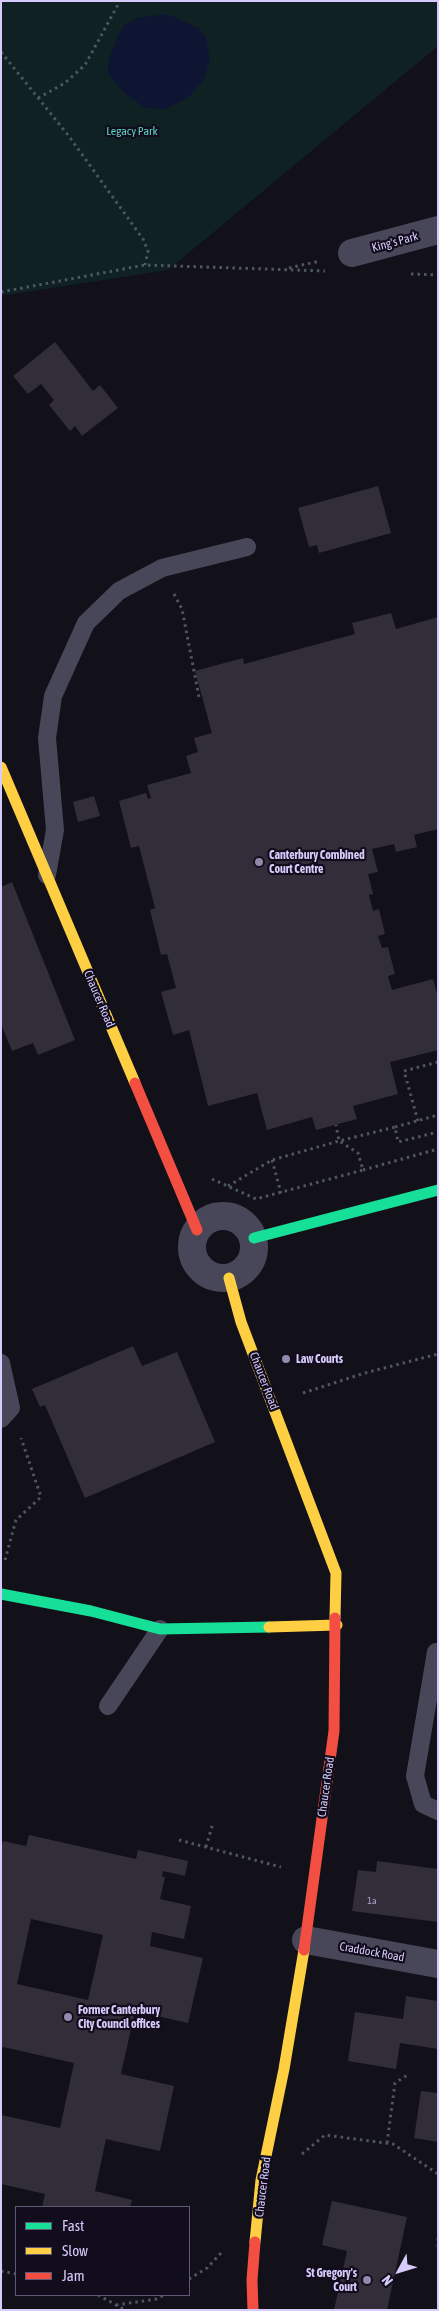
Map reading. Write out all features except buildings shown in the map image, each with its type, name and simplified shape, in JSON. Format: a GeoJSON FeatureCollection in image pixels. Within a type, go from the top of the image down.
{"type":"FeatureCollection","features":[{"type":"Feature","properties":{"kind":"street","name":"King's Park"},"geometry":{"type":"LineString","coordinates":[[342,262],[438,230]]}},
{"type":"Feature","properties":{"kind":"street","name":"Chaucer Road"},"geometry":{"type":"LineString","coordinates":[[1,767],[197,1230]]}},
{"type":"Feature","properties":{"kind":"street"},"geometry":{"type":"LineString","coordinates":[[254,1238],[438,1190]]}},
{"type":"Feature","properties":{"kind":"street"},"geometry":{"type":"LineString","coordinates":[[224,1216],[239,1220],[247,1227],[254,1238],[254,1256],[249,1266],[240,1274],[229,1278],[216,1278],[200,1268],[194,1259],[192,1247],[197,1230],[204,1222],[214,1217],[224,1216]]}},
{"type":"Feature","properties":{"kind":"street","name":"Chaucer Road"},"geometry":{"type":"LineString","coordinates":[[229,1278],[241,1322],[336,1573],[337,1625],[334,1731],[313,1875],[306,1940],[284,2069],[262,2180],[252,2280],[253,2310]]}},
{"type":"Feature","properties":{"kind":"street"},"geometry":{"type":"LineString","coordinates":[[1,1594],[92,1611],[160,1629],[337,1625]]}},
{"type":"Feature","properties":{"kind":"street","name":"Craddock Road"},"geometry":{"type":"LineString","coordinates":[[306,1940],[438,1964]]}},
{"type":"Feature","properties":{"kind":"lane"},"geometry":{"type":"LineString","coordinates":[[47,876],[55,830],[47,738],[53,696],[86,623],[119,591],[162,568],[247,547]]}},
{"type":"Feature","properties":{"kind":"lane"},"geometry":{"type":"LineString","coordinates":[[1,1363],[6,1413]]}},
{"type":"Feature","properties":{"kind":"lane"},"geometry":{"type":"LineString","coordinates":[[108,1706],[160,1629]]}},
{"type":"Feature","properties":{"kind":"lane"},"geometry":{"type":"LineString","coordinates":[[438,1652],[436,1652],[415,1776],[422,1804],[438,1811]]}},
{"type":"Feature","properties":{"kind":"path"},"geometry":{"type":"LineString","coordinates":[[38,98],[66,83],[85,65],[120,1]]}},
{"type":"Feature","properties":{"kind":"path"},"geometry":{"type":"LineString","coordinates":[[1,52],[68,135],[143,239],[148,251],[145,265]]}},
{"type":"Feature","properties":{"kind":"path"},"geometry":{"type":"LineString","coordinates":[[1,292],[145,265],[342,262]]}},
{"type":"Feature","properties":{"kind":"path"},"geometry":{"type":"LineString","coordinates":[[409,274],[438,274]]}},
{"type":"Feature","properties":{"kind":"path"},"geometry":{"type":"LineString","coordinates":[[162,568],[182,609],[199,697]]}},
{"type":"Feature","properties":{"kind":"path"},"geometry":{"type":"LineString","coordinates":[[418,1121],[404,1071],[438,1062]]}},
{"type":"Feature","properties":{"kind":"path"},"geometry":{"type":"LineString","coordinates":[[228,1186],[272,1160],[438,1115]]}},
{"type":"Feature","properties":{"kind":"path"},"geometry":{"type":"LineString","coordinates":[[177,1183],[206,1176],[256,1200],[363,1170],[358,1153],[340,1141],[336,1125]]}},
{"type":"Feature","properties":{"kind":"path"},"geometry":{"type":"LineString","coordinates":[[395,1127],[398,1142],[438,1132]]}},
{"type":"Feature","properties":{"kind":"path"},"geometry":{"type":"LineString","coordinates":[[272,1160],[281,1193]]}},
{"type":"Feature","properties":{"kind":"path"},"geometry":{"type":"LineString","coordinates":[[272,1402],[365,1373],[438,1354]]}},
{"type":"Feature","properties":{"kind":"path"},"geometry":{"type":"LineString","coordinates":[[4,1566],[16,1520],[42,1497],[6,1413]]}},
{"type":"Feature","properties":{"kind":"path"},"geometry":{"type":"LineString","coordinates":[[206,1847],[213,1823]]}},
{"type":"Feature","properties":{"kind":"path"},"geometry":{"type":"LineString","coordinates":[[179,1840],[313,1875]]}},
{"type":"Feature","properties":{"kind":"path"},"geometry":{"type":"LineString","coordinates":[[387,2143],[395,2083],[409,2074]]}},
{"type":"Feature","properties":{"kind":"path"},"geometry":{"type":"LineString","coordinates":[[266,2160],[294,2160],[326,2135],[393,2144],[438,2174]]}},
{"type":"Feature","properties":{"kind":"path"},"geometry":{"type":"LineString","coordinates":[[438,2238],[438,2251]]}},
{"type":"Feature","properties":{"kind":"path"},"geometry":{"type":"LineString","coordinates":[[1,2271],[15,2274]]}},
{"type":"Feature","properties":{"kind":"path"},"geometry":{"type":"LineString","coordinates":[[100,2296],[125,2310]]}},
{"type":"Feature","properties":{"kind":"path"},"geometry":{"type":"LineString","coordinates":[[116,2305],[157,2299],[162,2296]]}},
{"type":"Feature","properties":{"kind":"green space","name":"Legacy Park"},"geometry":{"type":"Polygon","coordinates":[[[1,1],[438,1],[438,46],[168,270],[1,296],[1,1]]]}},
{"type":"Feature","properties":{"kind":"water"},"geometry":{"type":"Polygon","coordinates":[[[167,14],[199,28],[206,37],[210,61],[203,81],[188,98],[165,109],[145,108],[123,92],[108,73],[108,61],[118,35],[125,24],[138,18],[167,14]]]}},
{"type":"Feature","properties":{"kind":"traffic: fast"},"geometry":{"type":"LineString","coordinates":[[254,1238],[438,1190]]}},
{"type":"Feature","properties":{"kind":"traffic: fast"},"geometry":{"type":"LineString","coordinates":[[1,1594],[91,1611],[160,1629],[269,1627]]}},
{"type":"Feature","properties":{"kind":"traffic: slow"},"geometry":{"type":"LineString","coordinates":[[1,767],[135,1083]]}},
{"type":"Feature","properties":{"kind":"traffic: slow"},"geometry":{"type":"LineString","coordinates":[[229,1278],[241,1322],[336,1573],[335,1618]]}},
{"type":"Feature","properties":{"kind":"traffic: slow"},"geometry":{"type":"LineString","coordinates":[[269,1627],[337,1625]]}},
{"type":"Feature","properties":{"kind":"traffic: slow"},"geometry":{"type":"LineString","coordinates":[[255,2242],[261,2180],[284,2069],[304,1950]]}},
{"type":"Feature","properties":{"kind":"traffic: jam"},"geometry":{"type":"LineString","coordinates":[[135,1083],[197,1230]]}},
{"type":"Feature","properties":{"kind":"traffic: jam"},"geometry":{"type":"LineString","coordinates":[[304,1950],[334,1731],[335,1618]]}},
{"type":"Feature","properties":{"kind":"traffic: jam"},"geometry":{"type":"LineString","coordinates":[[253,2310],[252,2280],[255,2242]]}},
{"type":"Feature","properties":{"kind":"place","name":"Canterbury Combined Court Centre"},"geometry":{"type":"Point","coordinates":[259,862]}},
{"type":"Feature","properties":{"kind":"place","name":"Law Courts"},"geometry":{"type":"Point","coordinates":[286,1359]}},
{"type":"Feature","properties":{"kind":"place","name":"Former Canterbury City Council offices"},"geometry":{"type":"Point","coordinates":[68,2017]}},
{"type":"Feature","properties":{"kind":"place","name":"St Gregory's Court"},"geometry":{"type":"Point","coordinates":[367,2280]}}]}
